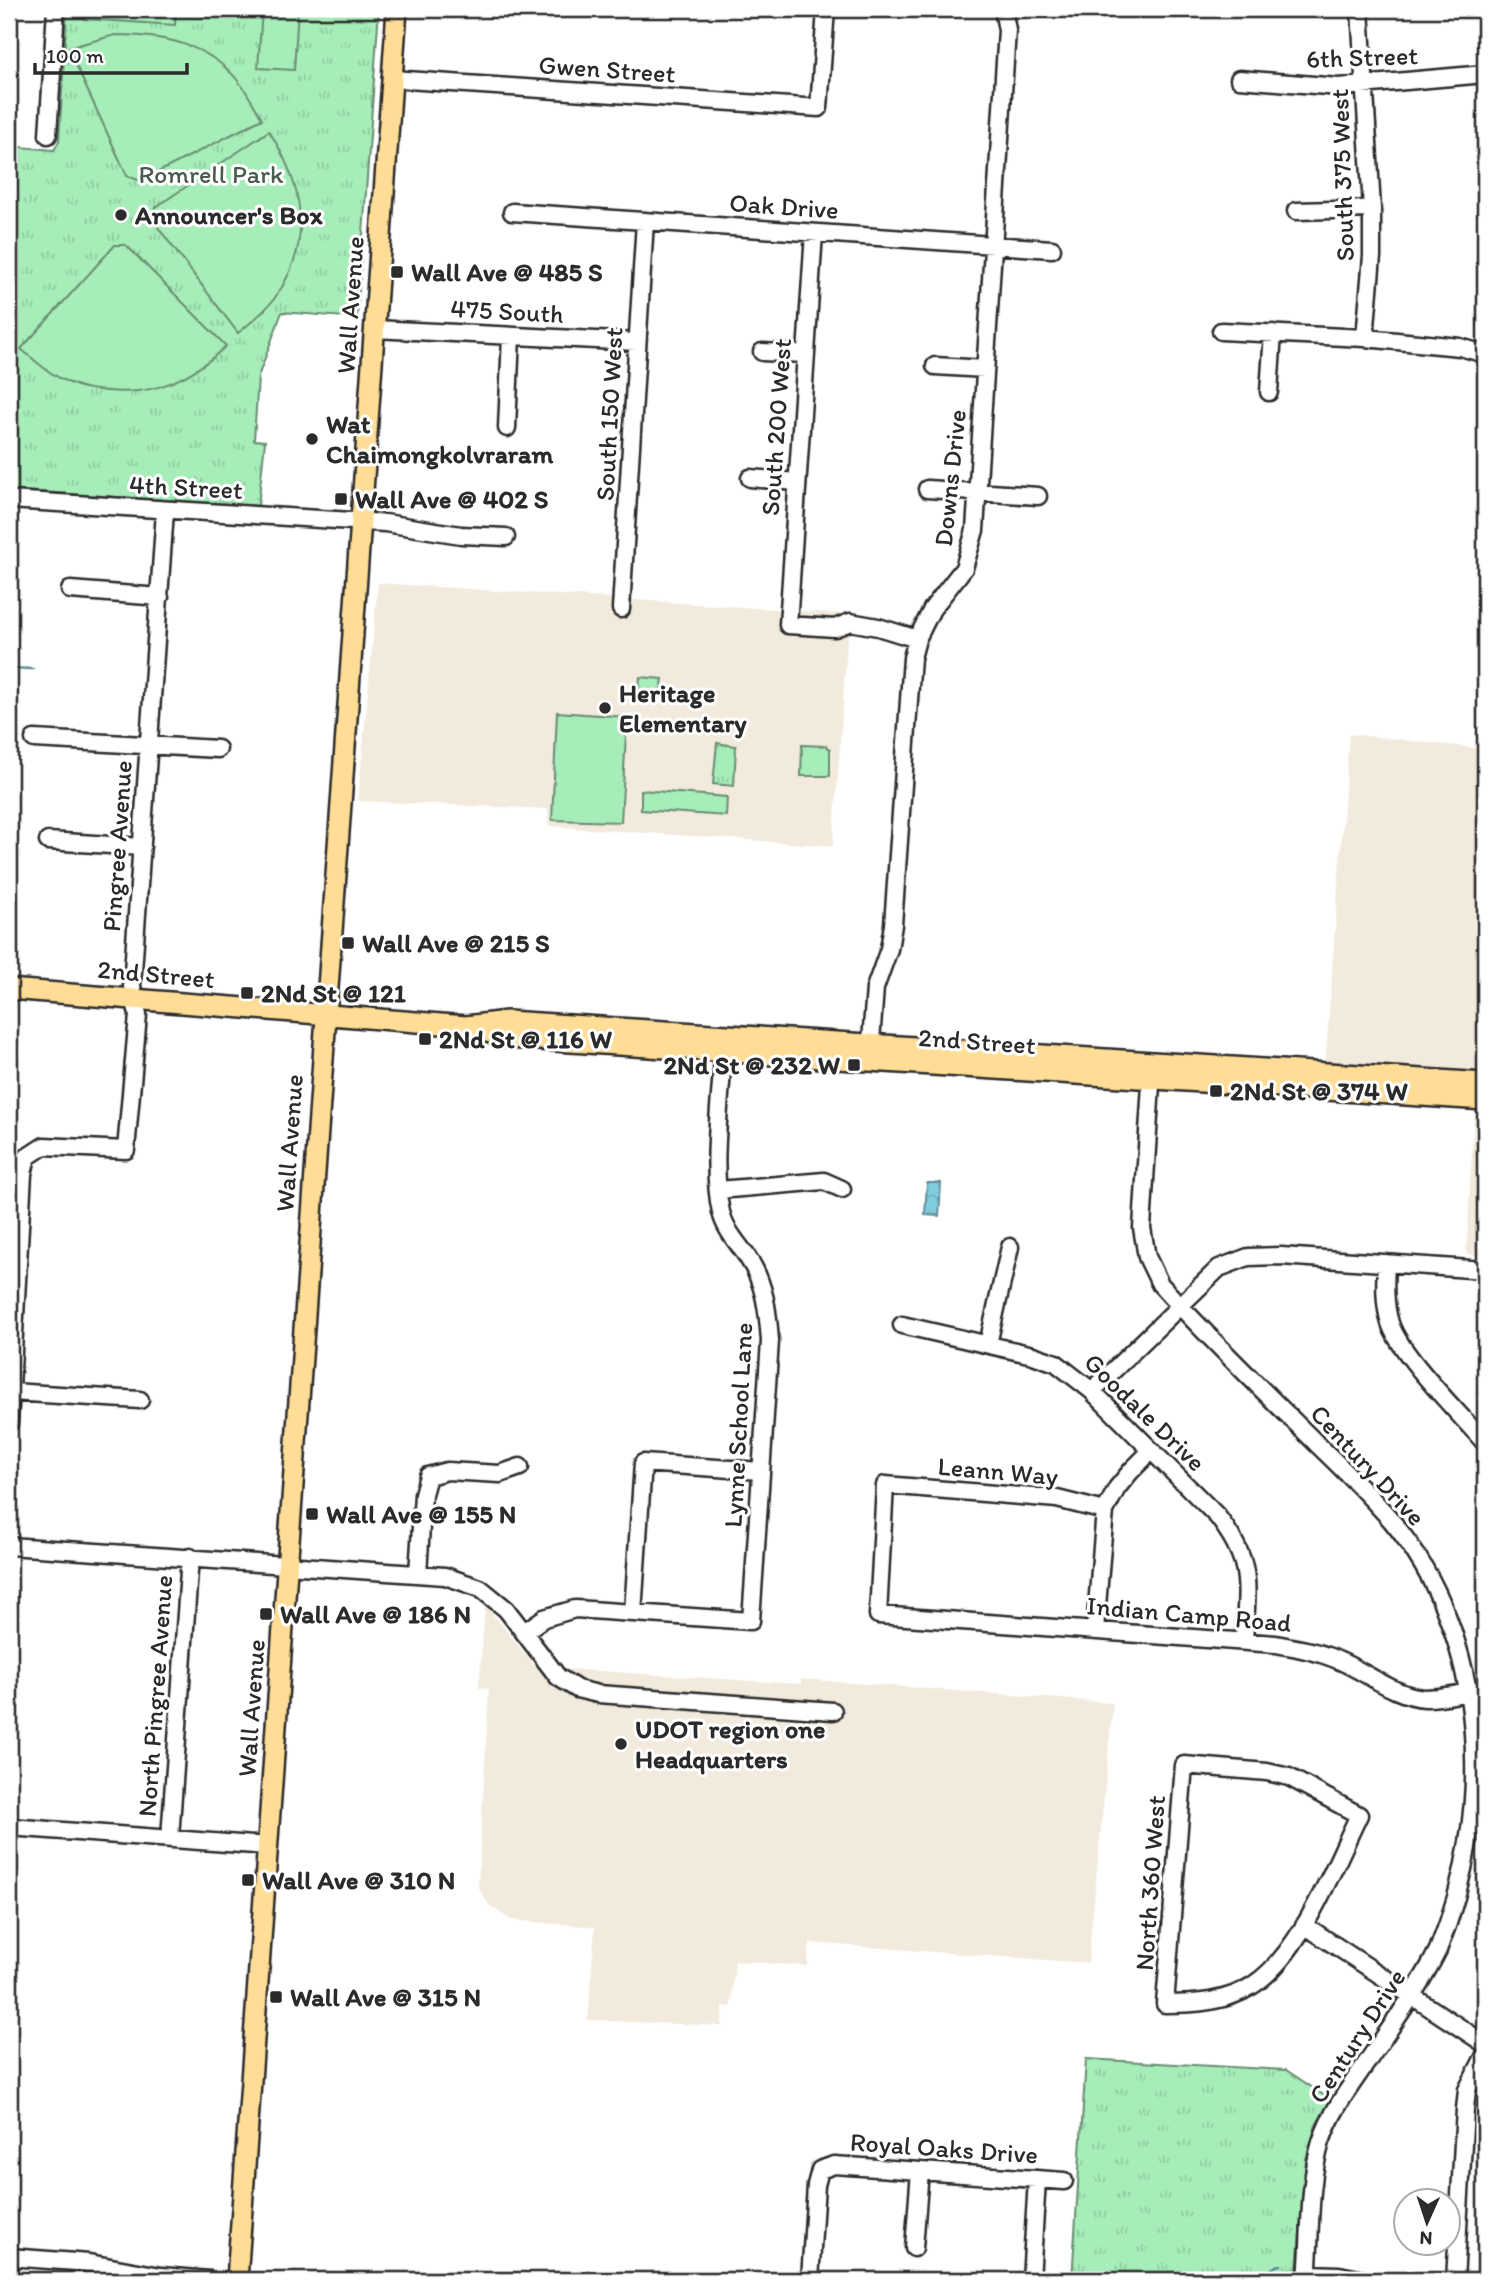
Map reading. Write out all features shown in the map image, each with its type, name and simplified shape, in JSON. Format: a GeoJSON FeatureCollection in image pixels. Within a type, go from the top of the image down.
{"type":"FeatureCollection","features":[{"type":"Feature","properties":{"kind":"main road","name":"Wall Avenue"},"geometry":{"type":"LineString","coordinates":[[237,2280],[324,1015],[397,9]]}},
{"type":"Feature","properties":{"kind":"main road","name":"2nd Street"},"geometry":{"type":"LineString","coordinates":[[9,989],[466,1026],[507,1021],[724,1043],[1152,1071],[1485,1100]]}},
{"type":"Feature","properties":{"kind":"main road","name":"2nd Street"},"geometry":{"type":"LineString","coordinates":[[1152,1071],[1485,1083]]}},
{"type":"Feature","properties":{"kind":"street"},"geometry":{"type":"LineString","coordinates":[[48,135],[56,9]]}},
{"type":"Feature","properties":{"kind":"street","name":"Gwen Street"},"geometry":{"type":"LineString","coordinates":[[392,79],[819,108],[826,9]]}},
{"type":"Feature","properties":{"kind":"street","name":"Downs Drive"},"geometry":{"type":"LineString","coordinates":[[870,1053],[874,988],[889,949],[893,925],[912,658],[917,639],[932,609],[964,568],[975,530],[1007,30],[1003,9]]}},
{"type":"Feature","properties":{"kind":"street","name":"South 375 West"},"geometry":{"type":"LineString","coordinates":[[1360,9],[1372,209],[1372,256],[1365,338]]}},
{"type":"Feature","properties":{"kind":"street","name":"6th Street"},"geometry":{"type":"LineString","coordinates":[[1239,79],[1364,87],[1485,74]]}},
{"type":"Feature","properties":{"kind":"street"},"geometry":{"type":"LineString","coordinates":[[1296,211],[1372,209]]}},
{"type":"Feature","properties":{"kind":"street","name":"Oak Drive"},"geometry":{"type":"LineString","coordinates":[[512,212],[1052,249]]}},
{"type":"Feature","properties":{"kind":"street","name":"South 150 West"},"geometry":{"type":"LineString","coordinates":[[621,609],[645,221]]}},
{"type":"Feature","properties":{"kind":"street","name":"South 200 West"},"geometry":{"type":"LineString","coordinates":[[814,233],[788,625],[835,628],[850,622],[878,626],[917,639]]}},
{"type":"Feature","properties":{"kind":"street","name":"475 South"},"geometry":{"type":"LineString","coordinates":[[374,329],[638,342]]}},
{"type":"Feature","properties":{"kind":"street"},"geometry":{"type":"LineString","coordinates":[[1221,331],[1365,338],[1460,347],[1485,354]]}},
{"type":"Feature","properties":{"kind":"street"},"geometry":{"type":"LineString","coordinates":[[1269,393],[1273,334]]}},
{"type":"Feature","properties":{"kind":"street"},"geometry":{"type":"LineString","coordinates":[[507,428],[511,336]]}},
{"type":"Feature","properties":{"kind":"street"},"geometry":{"type":"LineString","coordinates":[[762,352],[806,354]]}},
{"type":"Feature","properties":{"kind":"street"},"geometry":{"type":"LineString","coordinates":[[935,366],[985,369]]}},
{"type":"Feature","properties":{"kind":"street"},"geometry":{"type":"LineString","coordinates":[[750,478],[797,482]]}},
{"type":"Feature","properties":{"kind":"street"},"geometry":{"type":"LineString","coordinates":[[927,489],[1038,496]]}},
{"type":"Feature","properties":{"kind":"street","name":"4th Street"},"geometry":{"type":"LineString","coordinates":[[9,500],[361,522],[461,535],[506,537]]}},
{"type":"Feature","properties":{"kind":"street","name":"Pingree Avenue"},"geometry":{"type":"LineString","coordinates":[[9,1423],[23,1174],[27,1157],[44,1146],[126,1150],[138,1015],[132,986],[165,511]]}},
{"type":"Feature","properties":{"kind":"street"},"geometry":{"type":"LineString","coordinates":[[70,590],[160,597]]}},
{"type":"Feature","properties":{"kind":"street"},"geometry":{"type":"LineString","coordinates":[[34,739],[218,750]]}},
{"type":"Feature","properties":{"kind":"street"},"geometry":{"type":"LineString","coordinates":[[48,841],[142,847]]}},
{"type":"Feature","properties":{"kind":"street","name":"Lynne School Lane"},"geometry":{"type":"LineString","coordinates":[[633,1613],[751,1621],[770,1341],[769,1313],[762,1287],[749,1260],[731,1236],[721,1213],[716,1171],[724,1043]]}},
{"type":"Feature","properties":{"kind":"street","name":"Century Drive"},"geometry":{"type":"LineString","coordinates":[[1152,1071],[1142,1227],[1147,1257],[1160,1284],[1390,1520],[1434,1585],[1479,1690],[1480,1850],[1436,1955],[1413,1995],[1335,2108],[1321,2144],[1314,2177],[1308,2277]]}},
{"type":"Feature","properties":{"kind":"street"},"geometry":{"type":"LineString","coordinates":[[718,1190],[824,1181],[842,1189]]}},
{"type":"Feature","properties":{"kind":"street"},"geometry":{"type":"LineString","coordinates":[[988,1344],[1010,1247]]}},
{"type":"Feature","properties":{"kind":"street"},"geometry":{"type":"LineString","coordinates":[[1092,1391],[1219,1269],[1248,1257],[1281,1256],[1485,1270]]}},
{"type":"Feature","properties":{"kind":"street"},"geometry":{"type":"LineString","coordinates":[[1386,1263],[1385,1306],[1391,1326],[1405,1350],[1485,1443]]}},
{"type":"Feature","properties":{"kind":"street","name":"Goodale Drive"},"geometry":{"type":"LineString","coordinates":[[902,1325],[1033,1354],[1056,1363],[1092,1391],[1216,1516],[1238,1547],[1245,1564],[1247,1583],[1244,1641]]}},
{"type":"Feature","properties":{"kind":"street"},"geometry":{"type":"LineString","coordinates":[[11,1392],[140,1400]]}},
{"type":"Feature","properties":{"kind":"street"},"geometry":{"type":"LineString","coordinates":[[1095,1630],[1105,1511],[1117,1488],[1151,1451]]}},
{"type":"Feature","properties":{"kind":"street"},"geometry":{"type":"LineString","coordinates":[[524,1632],[544,1618],[575,1609],[633,1613],[643,1463],[761,1471]]}},
{"type":"Feature","properties":{"kind":"street"},"geometry":{"type":"LineString","coordinates":[[418,1574],[424,1494],[428,1476],[447,1471],[500,1474],[520,1467]]}},
{"type":"Feature","properties":{"kind":"street","name":"Leann Way"},"geometry":{"type":"LineString","coordinates":[[878,1615],[885,1485],[1056,1499],[1105,1511]]}},
{"type":"Feature","properties":{"kind":"street"},"geometry":{"type":"LineString","coordinates":[[9,1546],[445,1576],[480,1588],[506,1609],[558,1677],[577,1689],[598,1695],[833,1711]]}},
{"type":"Feature","properties":{"kind":"street","name":"North Pingree Avenue"},"geometry":{"type":"LineString","coordinates":[[170,1838],[190,1557]]}},
{"type":"Feature","properties":{"kind":"street","name":"Indian Camp Road"},"geometry":{"type":"LineString","coordinates":[[878,1615],[1276,1644],[1340,1661],[1406,1695],[1442,1697],[1479,1690]]}},
{"type":"Feature","properties":{"kind":"street","name":"North 360 West"},"geometry":{"type":"LineString","coordinates":[[1184,1766],[1267,1772],[1289,1777],[1359,1815],[1304,1925],[1292,1947],[1274,1969],[1252,1987],[1206,2002],[1165,2004],[1184,1766]]}},
{"type":"Feature","properties":{"kind":"street"},"geometry":{"type":"LineString","coordinates":[[9,1827],[268,1846]]}},
{"type":"Feature","properties":{"kind":"street"},"geometry":{"type":"LineString","coordinates":[[1304,1925],[1485,2044]]}},
{"type":"Feature","properties":{"kind":"street"},"geometry":{"type":"LineString","coordinates":[[1455,2280],[1467,2090],[1485,2055]]}},
{"type":"Feature","properties":{"kind":"street","name":"Royal Oaks Drive"},"geometry":{"type":"LineString","coordinates":[[810,2280],[816,2185],[820,2170],[834,2165],[1064,2181]]}},
{"type":"Feature","properties":{"kind":"street"},"geometry":{"type":"LineString","coordinates":[[914,2248],[920,2171]]}},
{"type":"Feature","properties":{"kind":"street"},"geometry":{"type":"LineString","coordinates":[[1031,2280],[1037,2179]]}},
{"type":"Feature","properties":{"kind":"street"},"geometry":{"type":"LineString","coordinates":[[9,2257],[89,2263],[161,2276],[210,2280]]}},
{"type":"Feature","properties":{"kind":"street"},"geometry":{"type":"LineString","coordinates":[[1308,2277],[1339,2275],[1364,2280]]}},
{"type":"Feature","properties":{"kind":"shaded area","name":"Heritage Elementary"},"geometry":{"type":"Polygon","coordinates":[[[378,583],[849,614],[833,846],[548,826],[548,809],[358,801],[378,583]]]}},
{"type":"Feature","properties":{"kind":"shaded area"},"geometry":{"type":"Polygon","coordinates":[[[1349,734],[1485,749],[1485,1080],[1325,1070],[1349,734]]]}},
{"type":"Feature","properties":{"kind":"shaded area"},"geometry":{"type":"Polygon","coordinates":[[[1474,1117],[1485,1117],[1485,1256],[1466,1254],[1474,1117]]]}},
{"type":"Feature","properties":{"kind":"shaded area","name":"UDOT region one Headquarters"},"geometry":{"type":"Polygon","coordinates":[[[485,1605],[536,1667],[801,1684],[801,1679],[1113,1703],[1088,1963],[810,1943],[807,1966],[735,1961],[731,2007],[723,2006],[722,2026],[588,2020],[595,1927],[511,1920],[489,1905],[478,1886],[489,1689],[479,1688],[485,1605]]]}},
{"type":"Feature","properties":{"kind":"green space","name":"Romrell Park"},"geometry":{"type":"Polygon","coordinates":[[[67,9],[379,9],[357,318],[282,312],[258,377],[254,440],[265,441],[258,506],[9,490],[9,146],[54,150],[59,141],[67,9]]]}},
{"type":"Feature","properties":{"kind":"green space"},"geometry":{"type":"Polygon","coordinates":[[[84,9],[176,9],[175,25],[84,19],[84,9]]]}},
{"type":"Feature","properties":{"kind":"green space"},"geometry":{"type":"Polygon","coordinates":[[[262,9],[298,9],[294,70],[258,68],[262,9]]]}},
{"type":"Feature","properties":{"kind":"green space"},"geometry":{"type":"Polygon","coordinates":[[[115,35],[167,40],[199,50],[213,58],[239,82],[262,119],[141,181],[127,176],[68,48],[115,35]]]}},
{"type":"Feature","properties":{"kind":"green space"},"geometry":{"type":"Polygon","coordinates":[[[269,131],[281,152],[297,194],[300,236],[287,278],[274,299],[238,333],[154,222],[156,207],[269,131]]]}},
{"type":"Feature","properties":{"kind":"green space"},"geometry":{"type":"Polygon","coordinates":[[[115,245],[126,245],[226,346],[186,376],[157,387],[125,392],[93,390],[75,385],[51,373],[21,349],[115,245]]]}},
{"type":"Feature","properties":{"kind":"green space"},"geometry":{"type":"Polygon","coordinates":[[[640,677],[663,679],[660,697],[638,696],[640,677]]]}},
{"type":"Feature","properties":{"kind":"green space"},"geometry":{"type":"Polygon","coordinates":[[[557,712],[627,717],[621,822],[552,820],[557,712]]]}},
{"type":"Feature","properties":{"kind":"green space"},"geometry":{"type":"Polygon","coordinates":[[[717,743],[736,746],[734,786],[713,784],[717,743]]]}},
{"type":"Feature","properties":{"kind":"green space"},"geometry":{"type":"Polygon","coordinates":[[[802,745],[826,746],[830,749],[830,776],[801,776],[802,745]]]}},
{"type":"Feature","properties":{"kind":"green space"},"geometry":{"type":"Polygon","coordinates":[[[641,790],[727,797],[726,816],[641,810],[641,790]]]}},
{"type":"Feature","properties":{"kind":"green space"},"geometry":{"type":"Polygon","coordinates":[[[1086,2059],[1286,2070],[1331,2100],[1316,2125],[1306,2159],[1296,2280],[1072,2280],[1086,2059]]]}},
{"type":"Feature","properties":{"kind":"water"},"geometry":{"type":"Polygon","coordinates":[[[927,1183],[941,1183],[939,1216],[925,1215],[927,1183]]]}},
{"type":"Feature","properties":{"kind":"waterway"},"geometry":{"type":"LineString","coordinates":[[9,668],[33,669]]}},
{"type":"Feature","properties":{"kind":"waterway"},"geometry":{"type":"LineString","coordinates":[[1238,2280],[1261,2277],[1281,2265]]}},
{"type":"Feature","properties":{"kind":"place","name":"Announcer's Box"},"geometry":{"type":"Point","coordinates":[121,215]}},
{"type":"Feature","properties":{"kind":"place","name":"Wall Ave @ 485 S"},"geometry":{"type":"Point","coordinates":[397,272]}},
{"type":"Feature","properties":{"kind":"place","name":"Wat Chaimongkolvraram"},"geometry":{"type":"Point","coordinates":[312,439]}},
{"type":"Feature","properties":{"kind":"place","name":"Wall Ave @ 402 S"},"geometry":{"type":"Point","coordinates":[341,499]}},
{"type":"Feature","properties":{"kind":"place","name":"Heritage Elementary"},"geometry":{"type":"Point","coordinates":[605,708]}},
{"type":"Feature","properties":{"kind":"place","name":"Wall Ave @ 215 S"},"geometry":{"type":"Point","coordinates":[348,943]}},
{"type":"Feature","properties":{"kind":"place","name":"2Nd St @ 121"},"geometry":{"type":"Point","coordinates":[247,993]}},
{"type":"Feature","properties":{"kind":"place","name":"2Nd St @ 116 W"},"geometry":{"type":"Point","coordinates":[425,1039]}},
{"type":"Feature","properties":{"kind":"place","name":"2Nd St @ 232 W"},"geometry":{"type":"Point","coordinates":[854,1065]}},
{"type":"Feature","properties":{"kind":"place","name":"2Nd St @ 374 W"},"geometry":{"type":"Point","coordinates":[1216,1091]}},
{"type":"Feature","properties":{"kind":"place","name":"Wall Ave @ 155 N"},"geometry":{"type":"Point","coordinates":[312,1514]}},
{"type":"Feature","properties":{"kind":"place","name":"Wall Ave @ 186 N"},"geometry":{"type":"Point","coordinates":[266,1614]}},
{"type":"Feature","properties":{"kind":"place","name":"UDOT region one Headquarters"},"geometry":{"type":"Point","coordinates":[621,1744]}},
{"type":"Feature","properties":{"kind":"place","name":"Wall Ave @ 310 N"},"geometry":{"type":"Point","coordinates":[248,1880]}},
{"type":"Feature","properties":{"kind":"place","name":"Wall Ave @ 315 N"},"geometry":{"type":"Point","coordinates":[276,1997]}}]}
